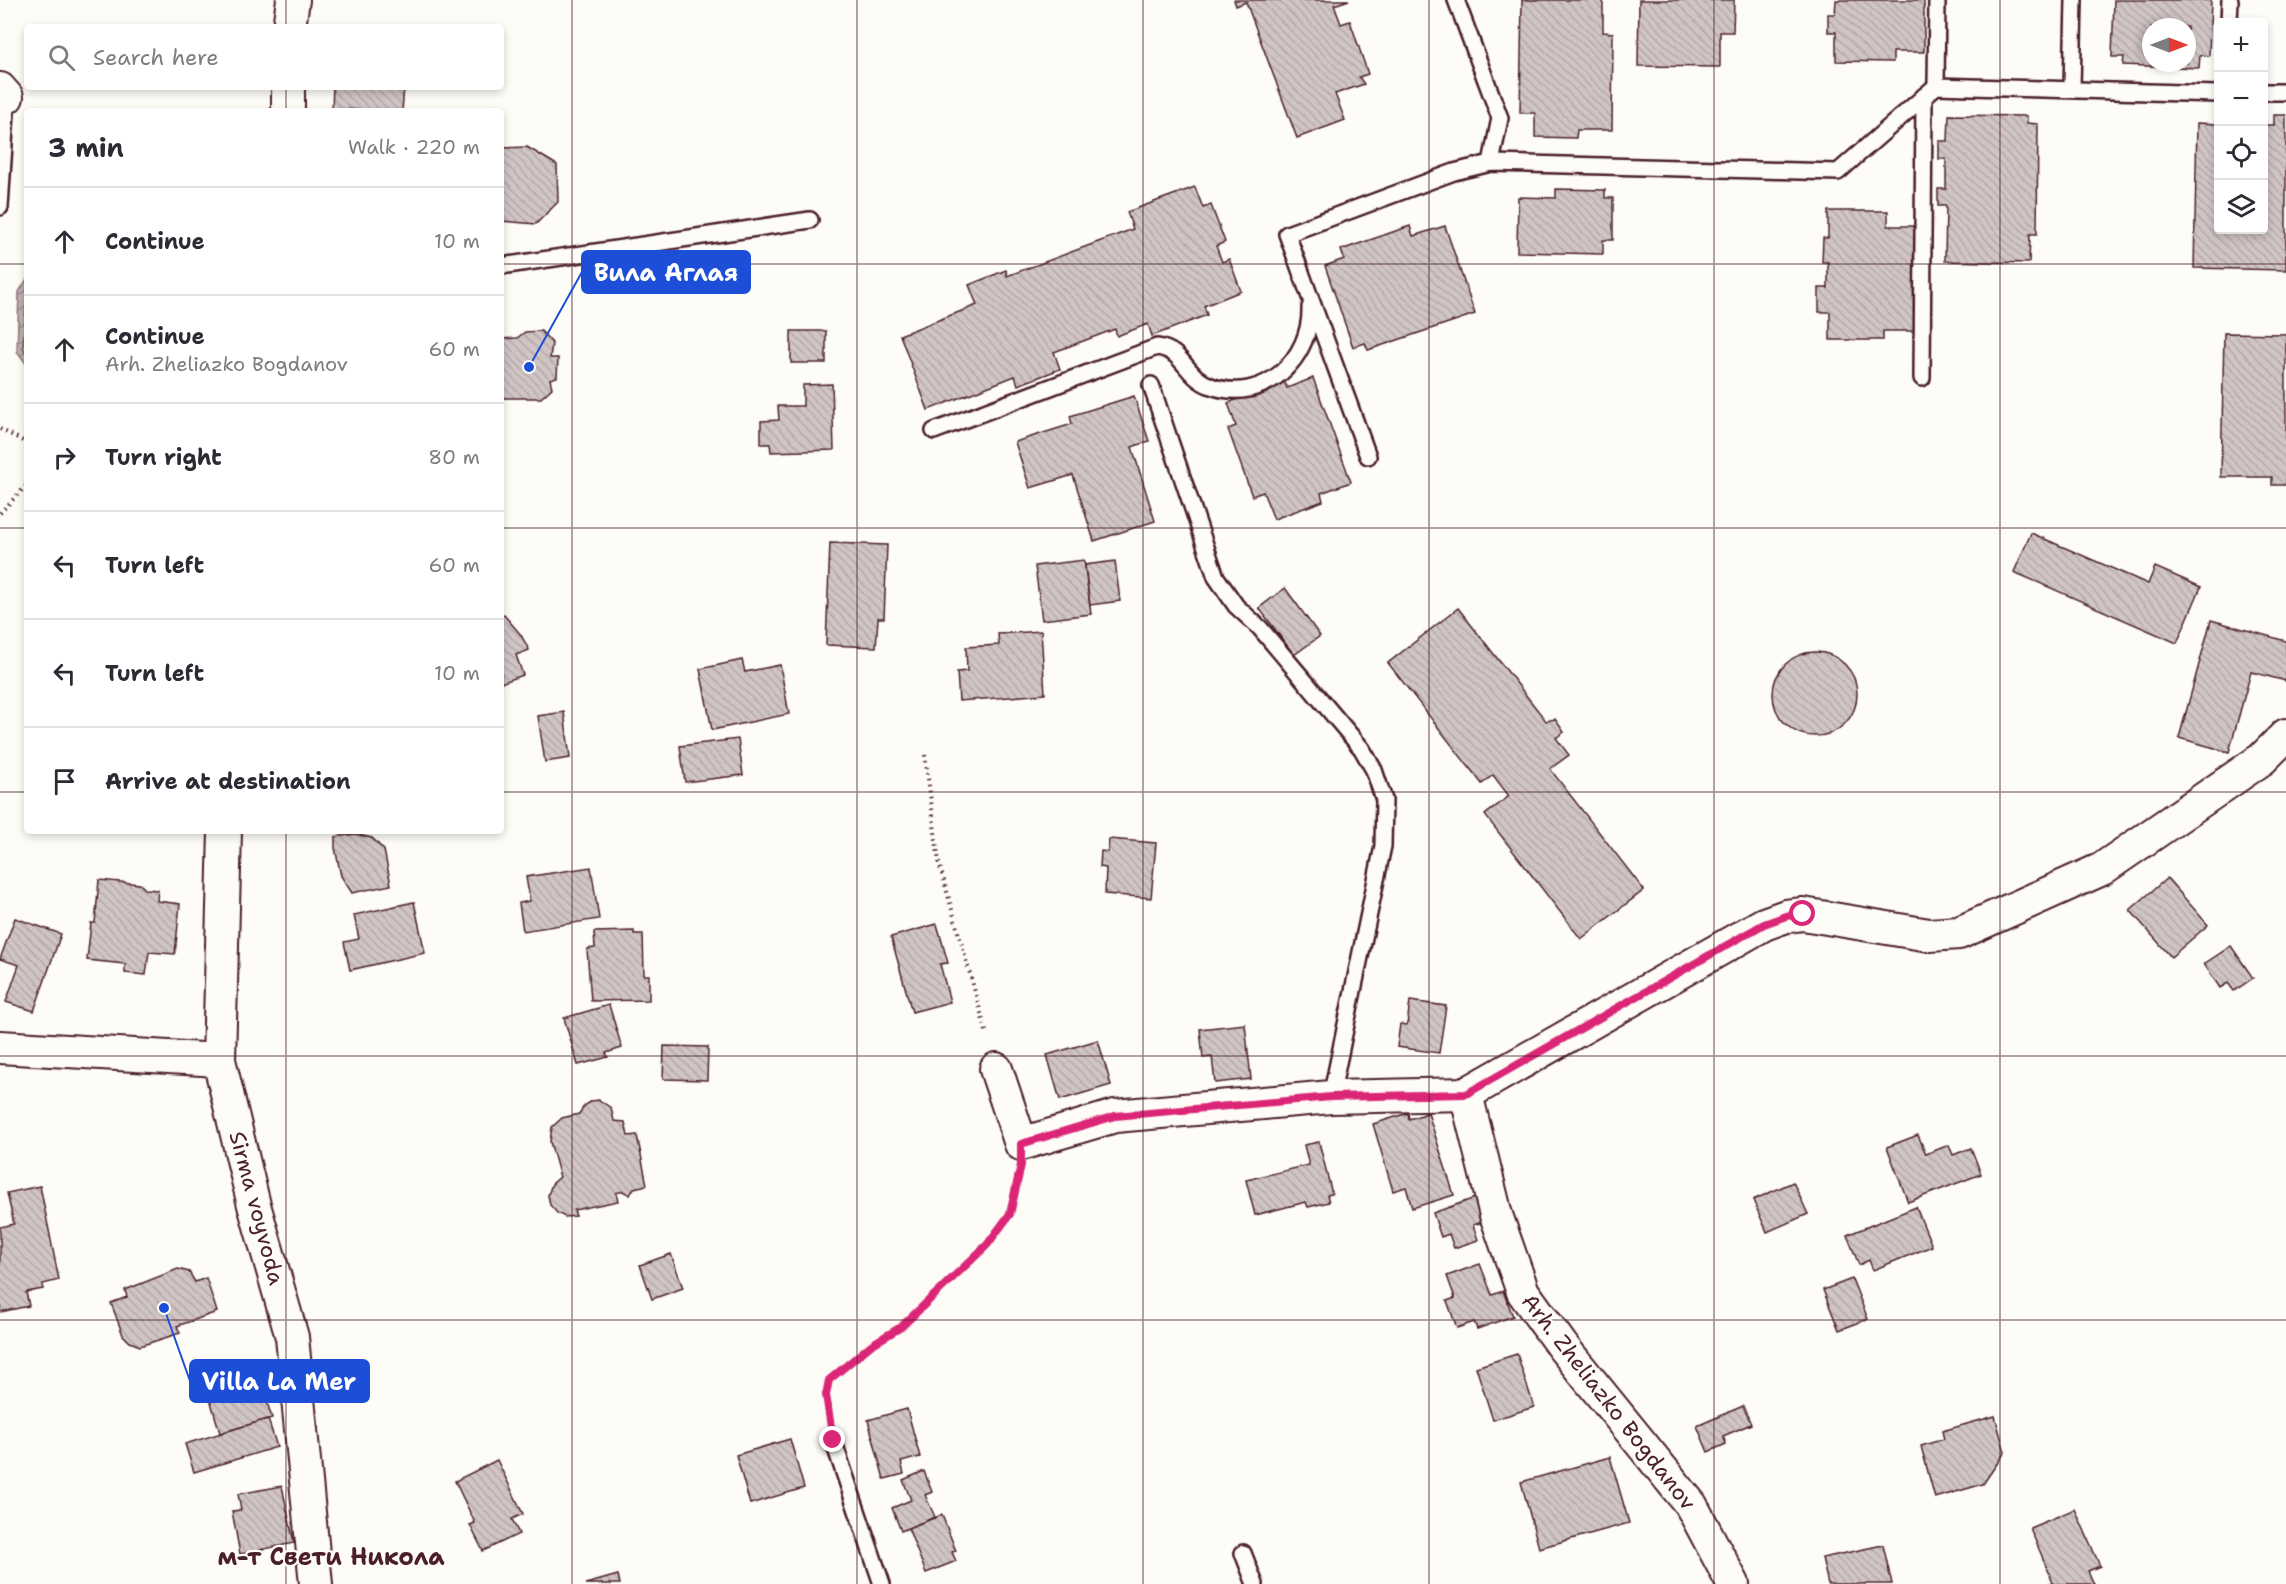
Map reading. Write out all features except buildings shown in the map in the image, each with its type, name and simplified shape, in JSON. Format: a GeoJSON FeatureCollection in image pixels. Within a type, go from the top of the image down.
{"type":"FeatureCollection","features":[{"type":"Feature","properties":{"kind":"street"},"geometry":{"type":"LineString","coordinates":[[289,24],[293,0]]}},
{"type":"Feature","properties":{"kind":"street"},"geometry":{"type":"LineString","coordinates":[[288,90],[288,108]]}},
{"type":"Feature","properties":{"kind":"street"},"geometry":{"type":"LineString","coordinates":[[996,1069],[1021,1144],[1115,1116],[1331,1097],[1466,1094],[1764,924],[1786,916],[1803,914],[1929,935],[1959,933],[2102,869],[2262,759],[2286,735]]}},
{"type":"Feature","properties":{"kind":"street","name":"Sirma voyvoda"},"geometry":{"type":"LineString","coordinates":[[225,834],[219,1060],[254,1205],[292,1337],[316,1584]]}},
{"type":"Feature","properties":{"kind":"street"},"geometry":{"type":"LineString","coordinates":[[0,1047],[219,1060]]}},
{"type":"Feature","properties":{"kind":"street","name":"Arh. Zheliazko Bogdanov"},"geometry":{"type":"LineString","coordinates":[[1466,1094],[1496,1215],[1523,1292],[1562,1346],[1691,1505],[1733,1584]]}},
{"type":"Feature","properties":{"kind":"lane"},"geometry":{"type":"LineString","coordinates":[[1456,0],[1500,118],[1491,164]]}},
{"type":"Feature","properties":{"kind":"lane"},"geometry":{"type":"LineString","coordinates":[[1936,86],[1937,0]]}},
{"type":"Feature","properties":{"kind":"lane"},"geometry":{"type":"LineString","coordinates":[[2073,88],[2074,0]]}},
{"type":"Feature","properties":{"kind":"lane"},"geometry":{"type":"LineString","coordinates":[[2229,18],[2230,0]]}},
{"type":"Feature","properties":{"kind":"lane"},"geometry":{"type":"LineString","coordinates":[[1368,456],[1287,234],[1454,172],[1491,164],[1838,172],[1936,86],[2073,88],[2214,94]]}},
{"type":"Feature","properties":{"kind":"lane"},"geometry":{"type":"LineString","coordinates":[[2268,92],[2286,92]]}},
{"type":"Feature","properties":{"kind":"lane"},"geometry":{"type":"LineString","coordinates":[[0,207],[3,93]]}},
{"type":"Feature","properties":{"kind":"lane"},"geometry":{"type":"LineString","coordinates":[[1922,378],[1924,96]]}},
{"type":"Feature","properties":{"kind":"lane"},"geometry":{"type":"LineString","coordinates":[[504,266],[810,220]]}},
{"type":"Feature","properties":{"kind":"lane"},"geometry":{"type":"LineString","coordinates":[[934,431],[1157,347],[1167,348],[1178,355],[1195,378],[1212,387],[1232,390],[1253,388],[1281,373],[1301,350],[1308,334],[1310,298]]}},
{"type":"Feature","properties":{"kind":"lane"},"geometry":{"type":"LineString","coordinates":[[1151,385],[1216,577],[1236,606],[1260,628],[1362,749],[1374,770],[1384,800],[1383,846],[1331,1097]]}},
{"type":"Feature","properties":{"kind":"lane"},"geometry":{"type":"LineString","coordinates":[[833,1440],[882,1584]]}},
{"type":"Feature","properties":{"kind":"lane"},"geometry":{"type":"LineString","coordinates":[[1243,1553],[1255,1584]]}},
{"type":"Feature","properties":{"kind":"path"},"geometry":{"type":"LineString","coordinates":[[0,429],[24,441]]}},
{"type":"Feature","properties":{"kind":"path"},"geometry":{"type":"LineString","coordinates":[[0,513],[24,488]]}},
{"type":"Feature","properties":{"kind":"path"},"geometry":{"type":"LineString","coordinates":[[925,755],[939,863],[996,1069]]}},
{"type":"Feature","properties":{"kind":"path"},"geometry":{"type":"LineString","coordinates":[[833,1440],[826,1395],[829,1380],[871,1345],[901,1327],[987,1245],[1010,1214],[1021,1165],[1021,1144]]}},
{"type":"Feature","properties":{"kind":"water"},"geometry":{"type":"Polygon","coordinates":[[[24,284],[24,361],[17,351],[19,292],[24,284]]]}},
{"type":"Feature","properties":{"kind":"place","name":"Вила Аглая"},"geometry":{"type":"Point","coordinates":[529,367]}},
{"type":"Feature","properties":{"kind":"place","name":"Villa La Mer"},"geometry":{"type":"Point","coordinates":[164,1308]}},
{"type":"Feature","properties":{"kind":"district","name":"м-т Свети Никола"},"geometry":{"type":"Point","coordinates":[331,1557]}},
{"type":"Feature","properties":{"kind":"route"},"geometry":{"type":"LineString","coordinates":[[833,1440],[826,1395],[829,1380],[871,1345],[901,1327],[987,1245],[1010,1214],[1021,1165],[1021,1144],[1115,1116],[1331,1097],[1466,1094],[1764,924],[1786,916],[1803,914]]}}]}
